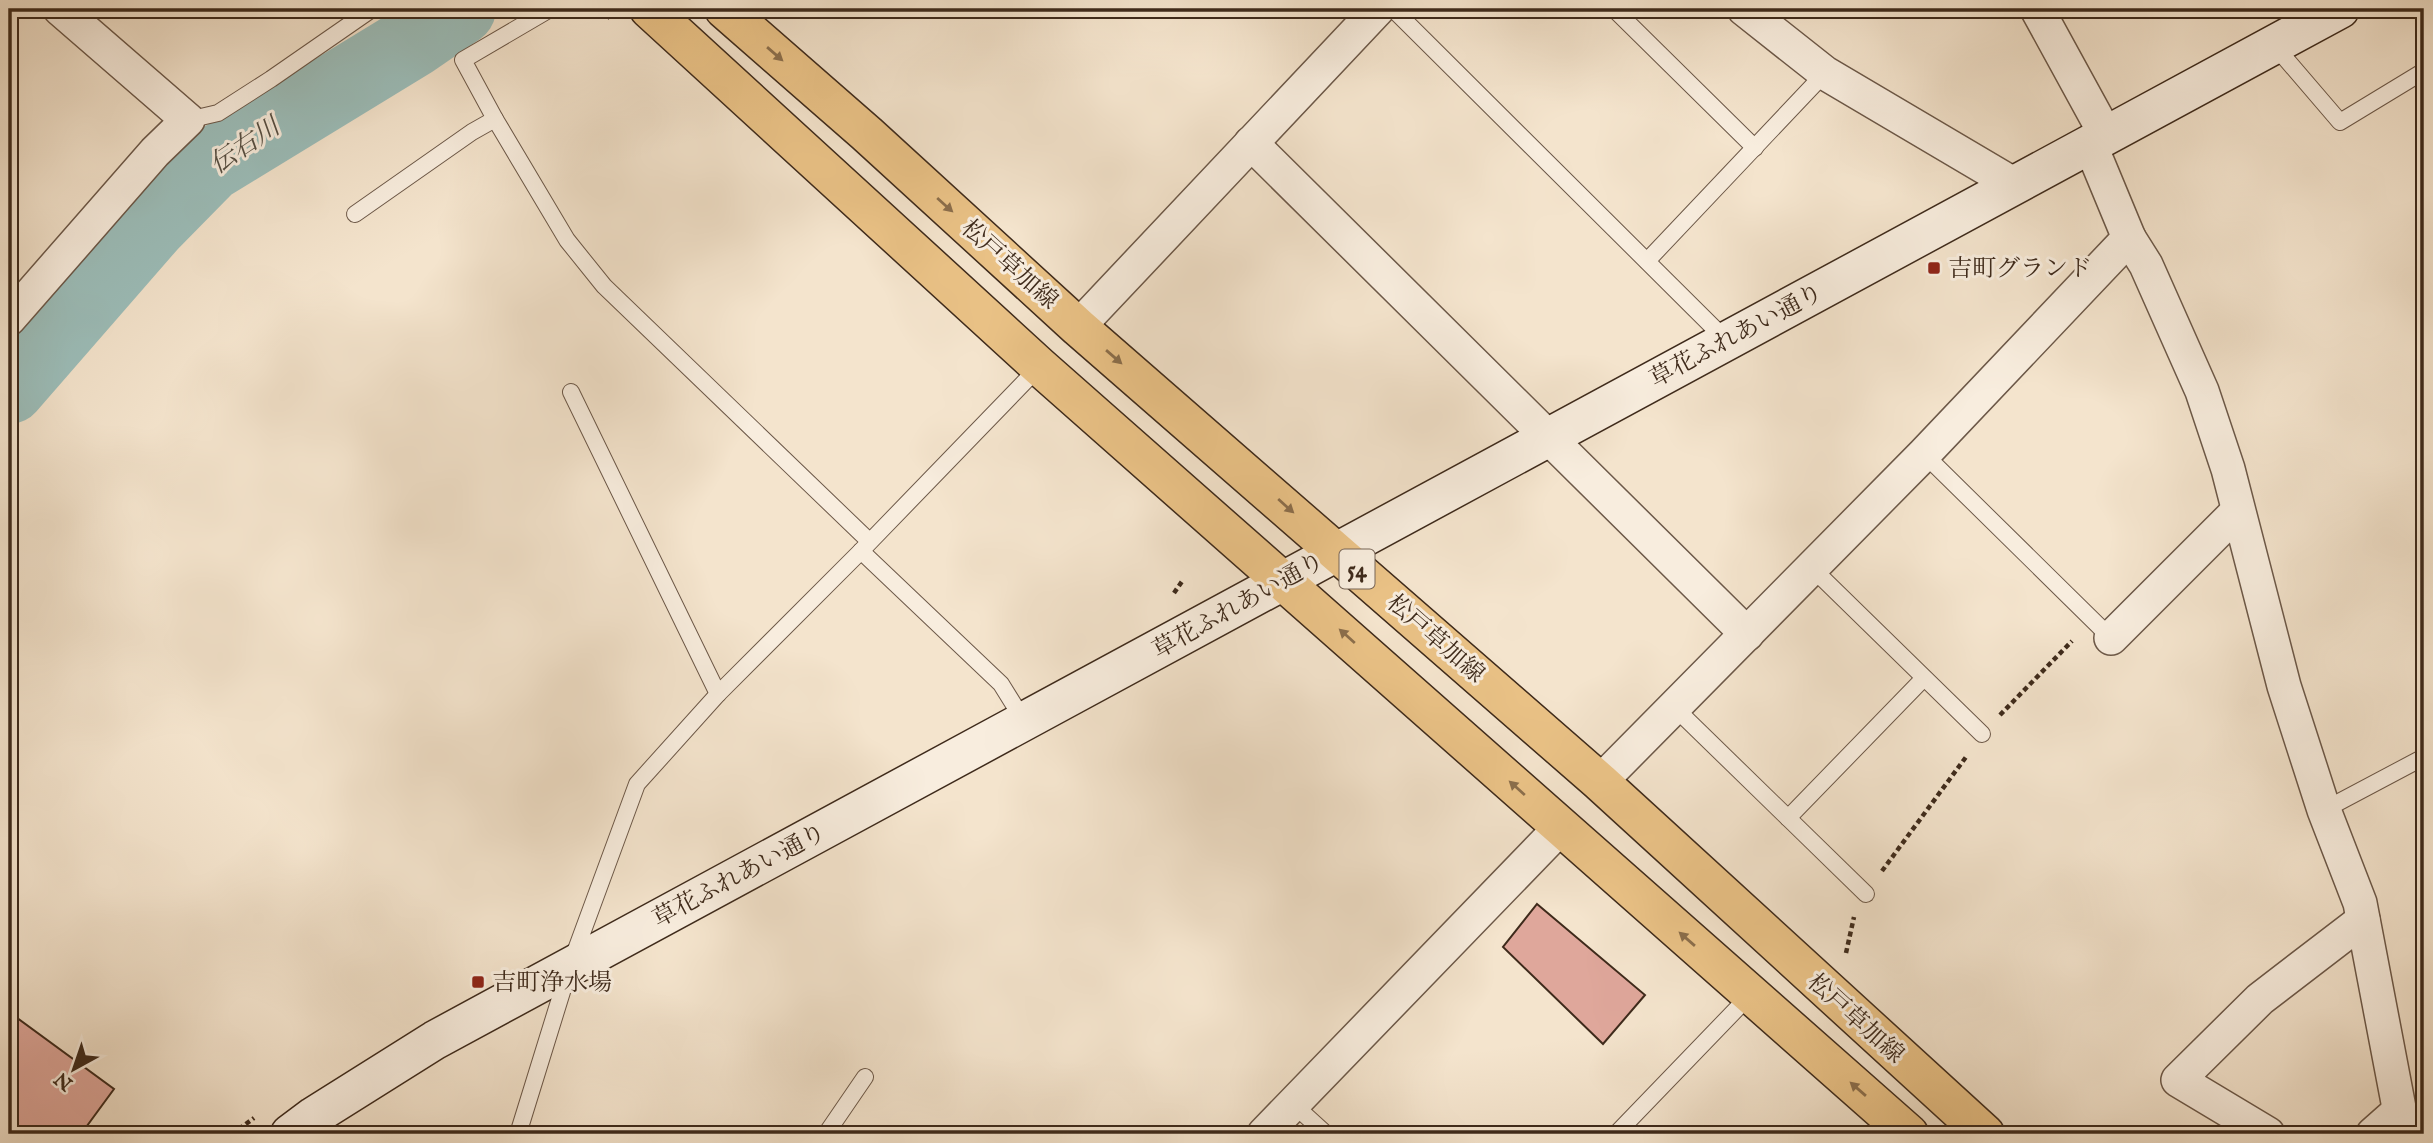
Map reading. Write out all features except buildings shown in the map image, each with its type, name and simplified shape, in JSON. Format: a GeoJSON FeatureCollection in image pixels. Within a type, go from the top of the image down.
{"type":"FeatureCollection","features":[{"type":"Feature","properties":{"kind":"main road","name":"54"},"geometry":{"type":"LineString","coordinates":[[649,9],[1040,366],[1909,1134]]}},
{"type":"Feature","properties":{"kind":"main road","name":"松戸草加線"},"geometry":{"type":"LineString","coordinates":[[724,9],[877,143],[1078,327],[1600,782],[1985,1134]]}},
{"type":"Feature","properties":{"kind":"street"},"geometry":{"type":"LineString","coordinates":[[9,319],[155,152],[188,120],[60,9]]}},
{"type":"Feature","properties":{"kind":"street"},"geometry":{"type":"LineString","coordinates":[[1078,327],[1378,9]]}},
{"type":"Feature","properties":{"kind":"street"},"geometry":{"type":"LineString","coordinates":[[1744,9],[1825,73],[2013,184]]}},
{"type":"Feature","properties":{"kind":"street"},"geometry":{"type":"LineString","coordinates":[[2038,9],[2098,139],[2129,238],[2146,265],[2202,391],[2228,469],[2284,686],[2324,810],[2360,903],[2402,1123],[2373,1134]]}},
{"type":"Feature","properties":{"kind":"street","name":"草花ふれあい通り"},"geometry":{"type":"LineString","coordinates":[[310,1128],[435,1040],[2340,9]]}},
{"type":"Feature","properties":{"kind":"street"},"geometry":{"type":"LineString","coordinates":[[1251,143],[1747,634]]}},
{"type":"Feature","properties":{"kind":"street"},"geometry":{"type":"LineString","coordinates":[[1600,782],[1924,454],[2129,238]]}},
{"type":"Feature","properties":{"kind":"street"},"geometry":{"type":"LineString","coordinates":[[2102,629],[2238,511]]}},
{"type":"Feature","properties":{"kind":"street"},"geometry":{"type":"LineString","coordinates":[[1264,1134],[1561,827]]}},
{"type":"Feature","properties":{"kind":"street"},"geometry":{"type":"LineString","coordinates":[[2268,1134],[2178,1080],[2260,999],[2363,920]]}},
{"type":"Feature","properties":{"kind":"lane"},"geometry":{"type":"LineString","coordinates":[[188,120],[218,113],[372,9]]}},
{"type":"Feature","properties":{"kind":"lane"},"geometry":{"type":"LineString","coordinates":[[550,9],[463,60],[567,240],[604,286],[1001,684],[1024,721]]}},
{"type":"Feature","properties":{"kind":"lane"},"geometry":{"type":"LineString","coordinates":[[1393,9],[1727,341]]}},
{"type":"Feature","properties":{"kind":"lane"},"geometry":{"type":"LineString","coordinates":[[1614,9],[1755,148]]}},
{"type":"Feature","properties":{"kind":"lane"},"geometry":{"type":"LineString","coordinates":[[2274,45],[2340,122],[2424,71]]}},
{"type":"Feature","properties":{"kind":"lane"},"geometry":{"type":"LineString","coordinates":[[1647,261],[1825,73]]}},
{"type":"Feature","properties":{"kind":"lane"},"geometry":{"type":"LineString","coordinates":[[355,214],[472,132],[495,119]]}},
{"type":"Feature","properties":{"kind":"lane"},"geometry":{"type":"LineString","coordinates":[[518,1134],[570,966],[637,784],[718,694],[1040,366]]}},
{"type":"Feature","properties":{"kind":"lane"},"geometry":{"type":"LineString","coordinates":[[571,392],[718,694]]}},
{"type":"Feature","properties":{"kind":"lane"},"geometry":{"type":"LineString","coordinates":[[1924,454],[2102,629]]}},
{"type":"Feature","properties":{"kind":"lane"},"geometry":{"type":"LineString","coordinates":[[1811,567],[1982,734]]}},
{"type":"Feature","properties":{"kind":"lane"},"geometry":{"type":"LineString","coordinates":[[1788,818],[1924,678]]}},
{"type":"Feature","properties":{"kind":"lane"},"geometry":{"type":"LineString","coordinates":[[1674,707],[1866,894]]}},
{"type":"Feature","properties":{"kind":"lane"},"geometry":{"type":"LineString","coordinates":[[2324,810],[2424,757]]}},
{"type":"Feature","properties":{"kind":"lane"},"geometry":{"type":"LineString","coordinates":[[1616,1134],[1751,994]]}},
{"type":"Feature","properties":{"kind":"lane"},"geometry":{"type":"LineString","coordinates":[[826,1134],[865,1077]]}},
{"type":"Feature","properties":{"kind":"lane"},"geometry":{"type":"LineString","coordinates":[[1293,1104],[1326,1134]]}},
{"type":"Feature","properties":{"kind":"path"},"geometry":{"type":"LineString","coordinates":[[1844,963],[1856,912],[1866,894],[1982,734],[2102,629]]}},
{"type":"Feature","properties":{"kind":"waterway","name":"伝右川"},"geometry":{"type":"LineString","coordinates":[[9,388],[151,225],[209,166],[412,42],[460,9]]}},
{"type":"Feature","properties":{"kind":"place","name":"吉町グランド"},"geometry":{"type":"Point","coordinates":[1934,268]}},
{"type":"Feature","properties":{"kind":"place","name":"吉町浄水場"},"geometry":{"type":"Point","coordinates":[478,982]}}]}
